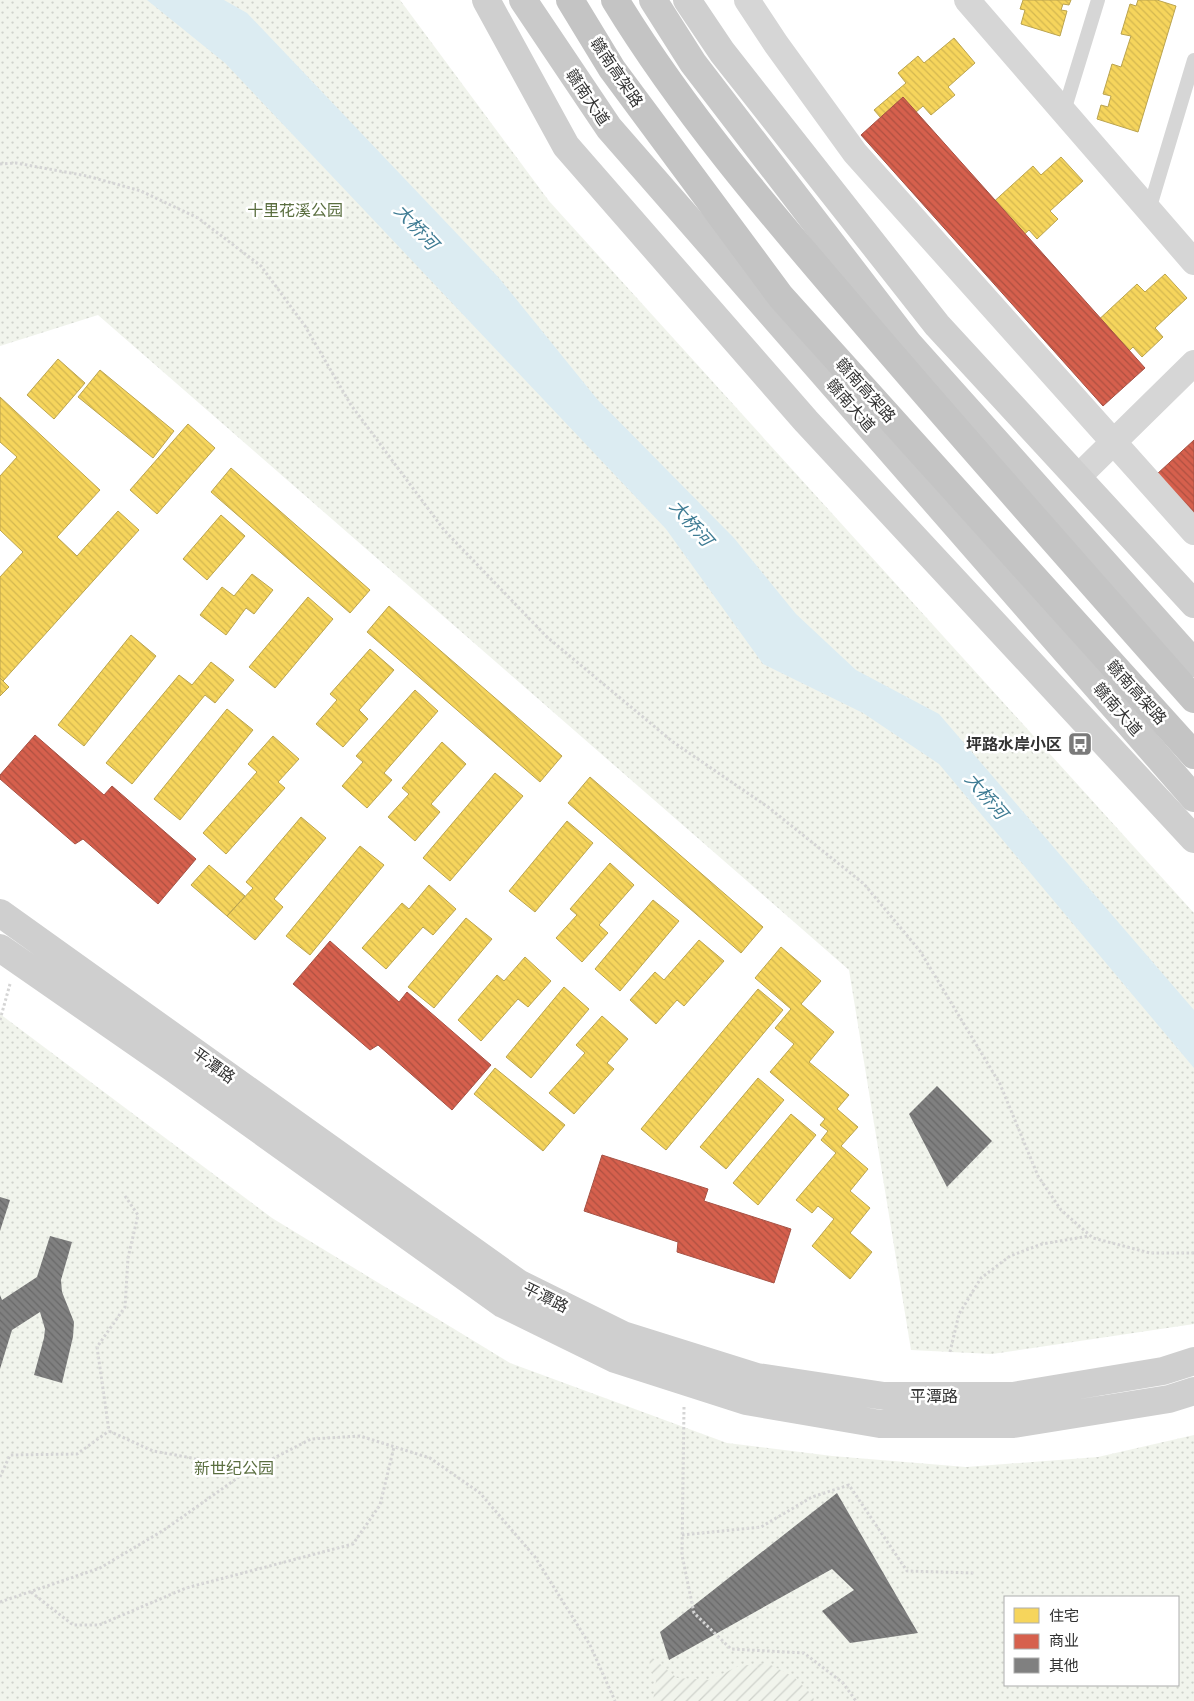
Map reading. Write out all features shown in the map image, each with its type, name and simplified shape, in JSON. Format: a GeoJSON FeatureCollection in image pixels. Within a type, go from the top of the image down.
{"type":"FeatureCollection","features":[{"type":"Feature","properties":{"kind":"highway","name":"赣南高架路"},"geometry":{"type":"LineString","coordinates":[[570,0],[612,69],[781,297],[1194,755]]}},
{"type":"Feature","properties":{"kind":"highway"},"geometry":{"type":"LineString","coordinates":[[615,0],[638,38],[764,206],[987,466],[1194,699]]}},
{"type":"Feature","properties":{"kind":"main road"},"geometry":{"type":"LineString","coordinates":[[486,0],[566,146],[806,421],[1194,839]]}},
{"type":"Feature","properties":{"kind":"main road"},"geometry":{"type":"LineString","coordinates":[[502,0],[609,128]]}},
{"type":"Feature","properties":{"kind":"main road","name":"赣南大道"},"geometry":{"type":"LineString","coordinates":[[523,0],[609,128],[1194,798]]}},
{"type":"Feature","properties":{"kind":"main road"},"geometry":{"type":"LineString","coordinates":[[653,0],[692,64],[908,343],[1194,663]]}},
{"type":"Feature","properties":{"kind":"main road"},"geometry":{"type":"LineString","coordinates":[[657,0],[692,64]]}},
{"type":"Feature","properties":{"kind":"main road"},"geometry":{"type":"LineString","coordinates":[[687,0],[722,52],[937,324],[1194,604]]}},
{"type":"Feature","properties":{"kind":"main road","name":"平潭路"},"geometry":{"type":"LineString","coordinates":[[0,913],[518,1283],[623,1335],[757,1377],[884,1396],[1013,1396],[1163,1371],[1194,1362]]}},
{"type":"Feature","properties":{"kind":"main road","name":"平潭路"},"geometry":{"type":"LineString","coordinates":[[8,954],[173,1068],[503,1304],[615,1359],[746,1401],[880,1424],[1013,1424],[1169,1399],[1194,1391]]}},
{"type":"Feature","properties":{"kind":"street"},"geometry":{"type":"LineString","coordinates":[[747,0],[776,44],[856,153],[1194,532]]}},
{"type":"Feature","properties":{"kind":"street"},"geometry":{"type":"LineString","coordinates":[[977,5],[1064,111],[1194,262]]}},
{"type":"Feature","properties":{"kind":"street"},"geometry":{"type":"LineString","coordinates":[[1078,477],[1194,363]]}},
{"type":"Feature","properties":{"kind":"lane"},"geometry":{"type":"LineString","coordinates":[[1064,111],[1098,0]]}},
{"type":"Feature","properties":{"kind":"lane"},"geometry":{"type":"LineString","coordinates":[[1149,210],[1194,60]]}},
{"type":"Feature","properties":{"kind":"path"},"geometry":{"type":"LineString","coordinates":[[0,164],[16,163],[88,176],[141,191],[198,218],[261,266],[305,326],[351,405],[444,530],[546,638],[673,742],[768,807],[864,884],[920,951],[1000,1084],[1038,1176],[1061,1210],[1090,1236]]}},
{"type":"Feature","properties":{"kind":"path"},"geometry":{"type":"LineString","coordinates":[[0,1020],[8,954]]}},
{"type":"Feature","properties":{"kind":"path"},"geometry":{"type":"LineString","coordinates":[[110,1431],[97,1347],[125,1307],[128,1258],[138,1215],[125,1196]]}},
{"type":"Feature","properties":{"kind":"path"},"geometry":{"type":"LineString","coordinates":[[950,1352],[959,1314],[981,1278],[1010,1256],[1042,1244],[1090,1236],[1150,1253],[1194,1253]]}},
{"type":"Feature","properties":{"kind":"path"},"geometry":{"type":"LineString","coordinates":[[685,1381],[682,1555],[694,1613],[731,1649],[804,1653],[843,1684],[856,1701]]}},
{"type":"Feature","properties":{"kind":"path"},"geometry":{"type":"LineString","coordinates":[[110,1431],[153,1451],[192,1458],[243,1474]]}},
{"type":"Feature","properties":{"kind":"path"},"geometry":{"type":"LineString","coordinates":[[0,1477],[10,1455],[77,1454],[110,1431]]}},
{"type":"Feature","properties":{"kind":"path"},"geometry":{"type":"LineString","coordinates":[[0,1602],[100,1568],[164,1530],[243,1474],[311,1439],[360,1436],[430,1458],[480,1493],[534,1557],[590,1645],[615,1701]]}},
{"type":"Feature","properties":{"kind":"path"},"geometry":{"type":"LineString","coordinates":[[31,1592],[73,1625],[99,1625],[186,1588],[354,1544],[380,1505],[394,1447]]}},
{"type":"Feature","properties":{"kind":"path"},"geometry":{"type":"LineString","coordinates":[[682,1535],[761,1527],[812,1497],[849,1485],[907,1571],[975,1573]]}},
{"type":"Feature","properties":{"kind":"green space","name":"十里花溪公园"},"geometry":{"type":"Polygon","coordinates":[[[0,0],[400,0],[549,201],[1194,913],[1194,1324],[992,1354],[911,1350],[849,970],[98,315],[0,346],[0,0]]]}},
{"type":"Feature","properties":{"kind":"green space","name":"新世纪公园"},"geometry":{"type":"Polygon","coordinates":[[[0,1014],[272,1218],[510,1363],[727,1443],[832,1456],[966,1467],[1098,1457],[1194,1435],[1194,1701],[0,1701],[0,1014]]]}},
{"type":"Feature","properties":{"kind":"green space"},"geometry":{"type":"Polygon","coordinates":[[[649,1655],[677,1678],[709,1680],[739,1666],[767,1663],[794,1677],[813,1696],[814,1701],[653,1701],[656,1681],[650,1668],[649,1655]]]}},
{"type":"Feature","properties":{"kind":"water","name":"大桥河"},"geometry":{"type":"Polygon","coordinates":[[[147,0],[224,0],[247,13],[499,278],[597,399],[734,538],[796,614],[856,670],[939,714],[1194,1010],[1194,1068],[939,764],[863,713],[763,664],[666,529],[225,63],[147,0]]]}},
{"type":"Feature","properties":{"kind":"building: 住宅"},"geometry":{"type":"Polygon","coordinates":[[[1023,0],[1071,0],[1069,5],[1063,4],[1061,10],[1067,11],[1060,36],[1021,24],[1025,10],[1020,9],[1023,0]]]}},
{"type":"Feature","properties":{"kind":"building: 住宅"},"geometry":{"type":"Polygon","coordinates":[[[1138,0],[1157,0],[1176,6],[1138,132],[1097,119],[1101,105],[1108,107],[1111,96],[1103,94],[1112,64],[1121,67],[1131,36],[1121,34],[1130,4],[1136,6],[1138,0]]]}},
{"type":"Feature","properties":{"kind":"building: 住宅"},"geometry":{"type":"Polygon","coordinates":[[[954,38],[975,63],[948,87],[955,95],[931,115],[923,106],[893,132],[874,110],[906,83],[898,73],[918,56],[924,63],[954,38]]]}},
{"type":"Feature","properties":{"kind":"building: 住宅"},"geometry":{"type":"Polygon","coordinates":[[[1061,157],[1083,181],[1050,211],[1058,219],[1037,239],[1029,230],[996,260],[975,237],[998,216],[989,206],[1033,166],[1041,175],[1061,157]]]}},
{"type":"Feature","properties":{"kind":"building: 住宅"},"geometry":{"type":"Polygon","coordinates":[[[1165,274],[1187,298],[1155,328],[1163,337],[1142,357],[1133,347],[1101,378],[1080,355],[1103,333],[1094,324],[1137,284],[1145,292],[1165,274]]]}},
{"type":"Feature","properties":{"kind":"building: 住宅"},"geometry":{"type":"Polygon","coordinates":[[[58,359],[85,383],[54,419],[27,395],[58,359]]]}},
{"type":"Feature","properties":{"kind":"building: 住宅"},"geometry":{"type":"Polygon","coordinates":[[[100,370],[174,431],[153,458],[78,397],[100,370]]]}},
{"type":"Feature","properties":{"kind":"building: 住宅"},"geometry":{"type":"Polygon","coordinates":[[[0,397],[100,490],[57,537],[77,556],[118,511],[139,530],[3,681],[0,678],[0,577],[23,552],[0,530],[0,476],[17,457],[0,442],[0,397]]]}},
{"type":"Feature","properties":{"kind":"building: 住宅"},"geometry":{"type":"Polygon","coordinates":[[[188,424],[215,448],[157,514],[130,490],[188,424]]]}},
{"type":"Feature","properties":{"kind":"building: 住宅"},"geometry":{"type":"Polygon","coordinates":[[[1194,447],[1194,483],[1176,463],[1194,447]]]}},
{"type":"Feature","properties":{"kind":"building: 住宅"},"geometry":{"type":"Polygon","coordinates":[[[231,468],[370,590],[350,613],[211,492],[231,468]]]}},
{"type":"Feature","properties":{"kind":"building: 住宅"},"geometry":{"type":"Polygon","coordinates":[[[221,515],[245,536],[207,580],[183,559],[221,515]]]}},
{"type":"Feature","properties":{"kind":"building: 住宅"},"geometry":{"type":"Polygon","coordinates":[[[252,574],[273,590],[254,614],[246,608],[226,635],[200,615],[222,587],[234,596],[252,574]]]}},
{"type":"Feature","properties":{"kind":"building: 住宅"},"geometry":{"type":"Polygon","coordinates":[[[308,597],[333,619],[275,688],[249,667],[308,597]]]}},
{"type":"Feature","properties":{"kind":"building: 住宅"},"geometry":{"type":"Polygon","coordinates":[[[389,606],[562,756],[540,782],[367,632],[389,606]]]}},
{"type":"Feature","properties":{"kind":"building: 住宅"},"geometry":{"type":"Polygon","coordinates":[[[131,635],[156,656],[84,746],[58,725],[131,635]]]}},
{"type":"Feature","properties":{"kind":"building: 住宅"},"geometry":{"type":"Polygon","coordinates":[[[370,649],[394,670],[359,710],[368,719],[343,747],[316,724],[337,700],[330,694],[370,649]]]}},
{"type":"Feature","properties":{"kind":"building: 住宅"},"geometry":{"type":"Polygon","coordinates":[[[211,662],[234,680],[215,703],[205,695],[132,784],[106,763],[179,675],[192,685],[211,662]]]}},
{"type":"Feature","properties":{"kind":"building: 住宅"},"geometry":{"type":"Polygon","coordinates":[[[0,678],[9,687],[0,696],[0,678]]]}},
{"type":"Feature","properties":{"kind":"building: 住宅"},"geometry":{"type":"Polygon","coordinates":[[[415,690],[438,711],[384,773],[392,780],[367,808],[342,786],[363,762],[356,756],[415,690]]]}},
{"type":"Feature","properties":{"kind":"building: 住宅"},"geometry":{"type":"Polygon","coordinates":[[[227,709],[253,730],[180,820],[154,799],[227,709]]]}},
{"type":"Feature","properties":{"kind":"building: 住宅"},"geometry":{"type":"Polygon","coordinates":[[[273,736],[299,759],[278,782],[285,788],[226,854],[203,833],[257,772],[248,764],[273,736]]]}},
{"type":"Feature","properties":{"kind":"building: 住宅"},"geometry":{"type":"Polygon","coordinates":[[[442,742],[466,764],[431,804],[440,812],[415,841],[388,817],[409,794],[402,788],[442,742]]]}},
{"type":"Feature","properties":{"kind":"building: 住宅"},"geometry":{"type":"Polygon","coordinates":[[[495,773],[523,796],[450,881],[423,858],[495,773]]]}},
{"type":"Feature","properties":{"kind":"building: 住宅"},"geometry":{"type":"Polygon","coordinates":[[[590,777],[763,927],[741,953],[568,803],[590,777]]]}},
{"type":"Feature","properties":{"kind":"building: 住宅"},"geometry":{"type":"Polygon","coordinates":[[[301,817],[326,838],[274,899],[283,907],[255,940],[227,916],[253,888],[246,882],[301,817]]]}},
{"type":"Feature","properties":{"kind":"building: 住宅"},"geometry":{"type":"Polygon","coordinates":[[[567,821],[593,843],[535,912],[509,891],[567,821]]]}},
{"type":"Feature","properties":{"kind":"building: 住宅"},"geometry":{"type":"Polygon","coordinates":[[[360,846],[384,865],[310,955],[286,936],[360,846]]]}},
{"type":"Feature","properties":{"kind":"building: 住宅"},"geometry":{"type":"Polygon","coordinates":[[[610,863],[634,885],[599,925],[608,933],[582,962],[556,938],[577,915],[570,909],[610,863]]]}},
{"type":"Feature","properties":{"kind":"building: 住宅"},"geometry":{"type":"Polygon","coordinates":[[[209,865],[245,896],[227,916],[191,885],[209,865]]]}},
{"type":"Feature","properties":{"kind":"building: 住宅"},"geometry":{"type":"Polygon","coordinates":[[[429,885],[456,909],[433,935],[423,927],[386,969],[362,948],[402,903],[409,909],[429,885]]]}},
{"type":"Feature","properties":{"kind":"building: 住宅"},"geometry":{"type":"Polygon","coordinates":[[[653,900],[679,921],[620,991],[595,969],[653,900]]]}},
{"type":"Feature","properties":{"kind":"building: 住宅"},"geometry":{"type":"Polygon","coordinates":[[[466,918],[492,939],[434,1008],[408,987],[466,918]]]}},
{"type":"Feature","properties":{"kind":"building: 住宅"},"geometry":{"type":"Polygon","coordinates":[[[699,940],[724,961],[684,1006],[677,1000],[656,1024],[630,1000],[655,972],[664,980],[699,940]]]}},
{"type":"Feature","properties":{"kind":"building: 住宅"},"geometry":{"type":"Polygon","coordinates":[[[781,947],[821,981],[801,1004],[834,1032],[809,1062],[849,1095],[837,1109],[858,1127],[841,1146],[868,1169],[850,1191],[870,1208],[850,1233],[872,1252],[850,1279],[812,1246],[834,1219],[818,1206],[812,1213],[796,1200],[836,1153],[821,1140],[828,1131],[820,1125],[825,1119],[770,1072],[794,1044],[775,1028],[791,1009],[755,978],[781,947]]]}},
{"type":"Feature","properties":{"kind":"building: 住宅"},"geometry":{"type":"Polygon","coordinates":[[[525,957],[551,981],[528,1007],[518,999],[481,1041],[458,1020],[497,975],[504,981],[525,957]]]}},
{"type":"Feature","properties":{"kind":"building: 住宅"},"geometry":{"type":"Polygon","coordinates":[[[564,987],[589,1009],[531,1078],[506,1057],[564,987]]]}},
{"type":"Feature","properties":{"kind":"building: 住宅"},"geometry":{"type":"Polygon","coordinates":[[[758,989],[783,1010],[666,1150],[641,1129],[758,989]]]}},
{"type":"Feature","properties":{"kind":"building: 住宅"},"geometry":{"type":"Polygon","coordinates":[[[602,1016],[628,1039],[607,1063],[614,1069],[574,1114],[549,1093],[585,1053],[576,1045],[602,1016]]]}},
{"type":"Feature","properties":{"kind":"building: 住宅"},"geometry":{"type":"Polygon","coordinates":[[[495,1068],[565,1125],[543,1151],[474,1094],[495,1068]]]}},
{"type":"Feature","properties":{"kind":"building: 住宅"},"geometry":{"type":"Polygon","coordinates":[[[758,1078],[784,1100],[726,1169],[700,1147],[758,1078]]]}},
{"type":"Feature","properties":{"kind":"building: 住宅"},"geometry":{"type":"Polygon","coordinates":[[[791,1114],[816,1135],[758,1205],[733,1183],[791,1114]]]}},
{"type":"Feature","properties":{"kind":"building: 商业"},"geometry":{"type":"Polygon","coordinates":[[[903,97],[1145,368],[1103,406],[861,135],[903,97]]]}},
{"type":"Feature","properties":{"kind":"building: 商业"},"geometry":{"type":"Polygon","coordinates":[[[1194,440],[1194,514],[1157,474],[1194,440]]]}},
{"type":"Feature","properties":{"kind":"building: 商业"},"geometry":{"type":"Polygon","coordinates":[[[35,735],[104,795],[112,786],[196,859],[158,904],[83,839],[75,844],[0,779],[0,775],[35,735]]]}},
{"type":"Feature","properties":{"kind":"building: 商业"},"geometry":{"type":"Polygon","coordinates":[[[330,941],[399,1002],[407,992],[491,1065],[452,1110],[378,1045],[370,1050],[293,984],[330,941]]]}},
{"type":"Feature","properties":{"kind":"building: 商业"},"geometry":{"type":"Polygon","coordinates":[[[602,1155],[708,1189],[704,1201],[791,1229],[774,1283],[677,1252],[678,1242],[584,1211],[602,1155]]]}},
{"type":"Feature","properties":{"kind":"building: 其他"},"geometry":{"type":"Polygon","coordinates":[[[937,1086],[992,1141],[947,1187],[909,1114],[937,1086]]]}},
{"type":"Feature","properties":{"kind":"building: 其他"},"geometry":{"type":"Polygon","coordinates":[[[0,1197],[10,1200],[0,1231],[0,1197]]]}},
{"type":"Feature","properties":{"kind":"building: 其他"},"geometry":{"type":"Polygon","coordinates":[[[50,1236],[72,1242],[61,1280],[62,1292],[74,1322],[73,1337],[62,1383],[34,1375],[45,1329],[40,1312],[12,1330],[0,1369],[0,1295],[2,1300],[37,1277],[50,1236]]]}},
{"type":"Feature","properties":{"kind":"building: 其他"},"geometry":{"type":"Polygon","coordinates":[[[837,1493],[918,1633],[850,1643],[822,1611],[854,1590],[832,1569],[669,1660],[660,1632],[837,1493]]]}},
{"type":"Feature","properties":{"kind":"place","name":"坪路水岸小区"},"geometry":{"type":"Point","coordinates":[1080,744]}}]}
